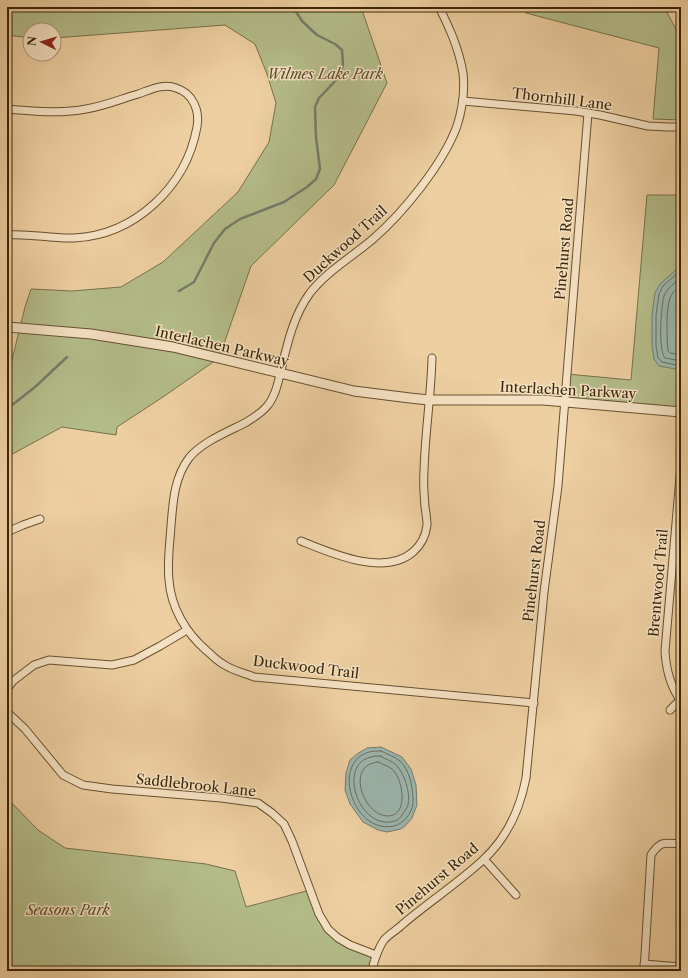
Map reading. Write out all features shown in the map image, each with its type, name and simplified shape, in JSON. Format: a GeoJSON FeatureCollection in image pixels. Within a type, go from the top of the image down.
{"type":"FeatureCollection","features":[{"type":"Feature","properties":{"kind":"street","name":"Duckwood Trail"},"geometry":{"type":"LineString","coordinates":[[439,7],[459,53],[463,76],[463,102],[457,126],[448,145],[423,183],[391,222],[373,239],[320,281],[301,307],[291,331],[274,394],[268,406],[251,420],[197,450],[189,459],[181,472],[176,485],[174,497],[168,560],[169,580],[178,614],[187,630],[197,642],[224,665],[254,677],[534,702]]}},
{"type":"Feature","properties":{"kind":"street"},"geometry":{"type":"LineString","coordinates":[[7,109],[56,112],[86,109],[108,104],[159,87],[168,86],[177,88],[191,98],[196,106],[198,116],[192,145],[179,176],[159,201],[135,219],[111,231],[86,237],[62,238],[7,235]]}},
{"type":"Feature","properties":{"kind":"street","name":"Thornhill Lane"},"geometry":{"type":"LineString","coordinates":[[463,102],[588,113],[648,126],[681,127]]}},
{"type":"Feature","properties":{"kind":"street","name":"Pinehurst Road"},"geometry":{"type":"LineString","coordinates":[[372,971],[376,955],[384,941],[484,859],[497,844],[508,829],[517,812],[523,794],[534,702],[544,592],[558,486],[588,113]]}},
{"type":"Feature","properties":{"kind":"street","name":"Interlachen Parkway"},"geometry":{"type":"LineString","coordinates":[[7,327],[91,334],[173,347],[354,391],[429,400],[543,400],[681,412]]}},
{"type":"Feature","properties":{"kind":"street"},"geometry":{"type":"LineString","coordinates":[[301,540],[338,555],[355,560],[377,562],[399,560],[409,555],[418,547],[424,537],[427,526],[424,485],[432,358]]}},
{"type":"Feature","properties":{"kind":"street","name":"Brentwood Trail"},"geometry":{"type":"LineString","coordinates":[[681,465],[666,664],[674,688],[681,700]]}},
{"type":"Feature","properties":{"kind":"street"},"geometry":{"type":"LineString","coordinates":[[7,532],[40,519]]}},
{"type":"Feature","properties":{"kind":"street"},"geometry":{"type":"LineString","coordinates":[[7,689],[13,681],[34,665],[49,660],[112,665],[134,660],[187,630]]}},
{"type":"Feature","properties":{"kind":"street"},"geometry":{"type":"LineString","coordinates":[[670,710],[681,700]]}},
{"type":"Feature","properties":{"kind":"street","name":"Saddlebrook Lane"},"geometry":{"type":"LineString","coordinates":[[7,712],[25,728],[63,775],[83,786],[221,798],[258,803],[284,824],[292,841],[319,914],[328,929],[338,938],[350,945],[376,955]]}},
{"type":"Feature","properties":{"kind":"street"},"geometry":{"type":"LineString","coordinates":[[681,844],[662,844],[658,846],[651,855],[644,968],[681,967]]}},
{"type":"Feature","properties":{"kind":"street"},"geometry":{"type":"LineString","coordinates":[[484,859],[516,895]]}},
{"type":"Feature","properties":{"kind":"green space","name":"Wilmes Lake Park"},"geometry":{"type":"Polygon","coordinates":[[[7,7],[361,7],[387,83],[334,185],[251,266],[219,358],[117,427],[116,435],[62,427],[7,457],[7,380],[25,307],[31,289],[72,291],[121,287],[163,262],[238,192],[269,142],[276,103],[267,74],[255,44],[225,25],[62,37],[62,22],[22,22],[22,37],[7,35],[7,7]]]}},
{"type":"Feature","properties":{"kind":"green space"},"geometry":{"type":"Polygon","coordinates":[[[522,7],[664,7],[677,31],[681,42],[681,120],[653,119],[659,48],[526,13],[522,7]]]}},
{"type":"Feature","properties":{"kind":"green space"},"geometry":{"type":"Polygon","coordinates":[[[647,195],[681,195],[681,412],[565,402],[567,374],[631,380],[647,195]]]}},
{"type":"Feature","properties":{"kind":"green space","name":"Seasons Park"},"geometry":{"type":"Polygon","coordinates":[[[7,798],[38,830],[65,848],[206,864],[235,871],[246,907],[310,890],[319,914],[338,938],[376,955],[372,971],[7,971],[7,798]]]}},
{"type":"Feature","properties":{"kind":"water"},"geometry":{"type":"Polygon","coordinates":[[[681,260],[681,370],[659,366],[654,359],[652,346],[652,314],[655,293],[660,284],[678,268],[681,260]]]}},
{"type":"Feature","properties":{"kind":"water"},"geometry":{"type":"Polygon","coordinates":[[[381,747],[402,757],[411,769],[416,785],[417,805],[412,818],[401,829],[387,832],[378,830],[363,822],[350,804],[345,790],[346,773],[350,760],[367,748],[381,747]]]}},
{"type":"Feature","properties":{"kind":"waterway"},"geometry":{"type":"LineString","coordinates":[[179,291],[194,282],[214,243],[225,229],[240,219],[284,202],[307,187],[316,179],[320,169],[316,137],[315,107],[319,98],[340,76],[343,64],[342,50],[335,44],[317,35],[302,21],[293,7]]}},
{"type":"Feature","properties":{"kind":"waterway"},"geometry":{"type":"LineString","coordinates":[[7,409],[35,387],[67,357]]}}]}
